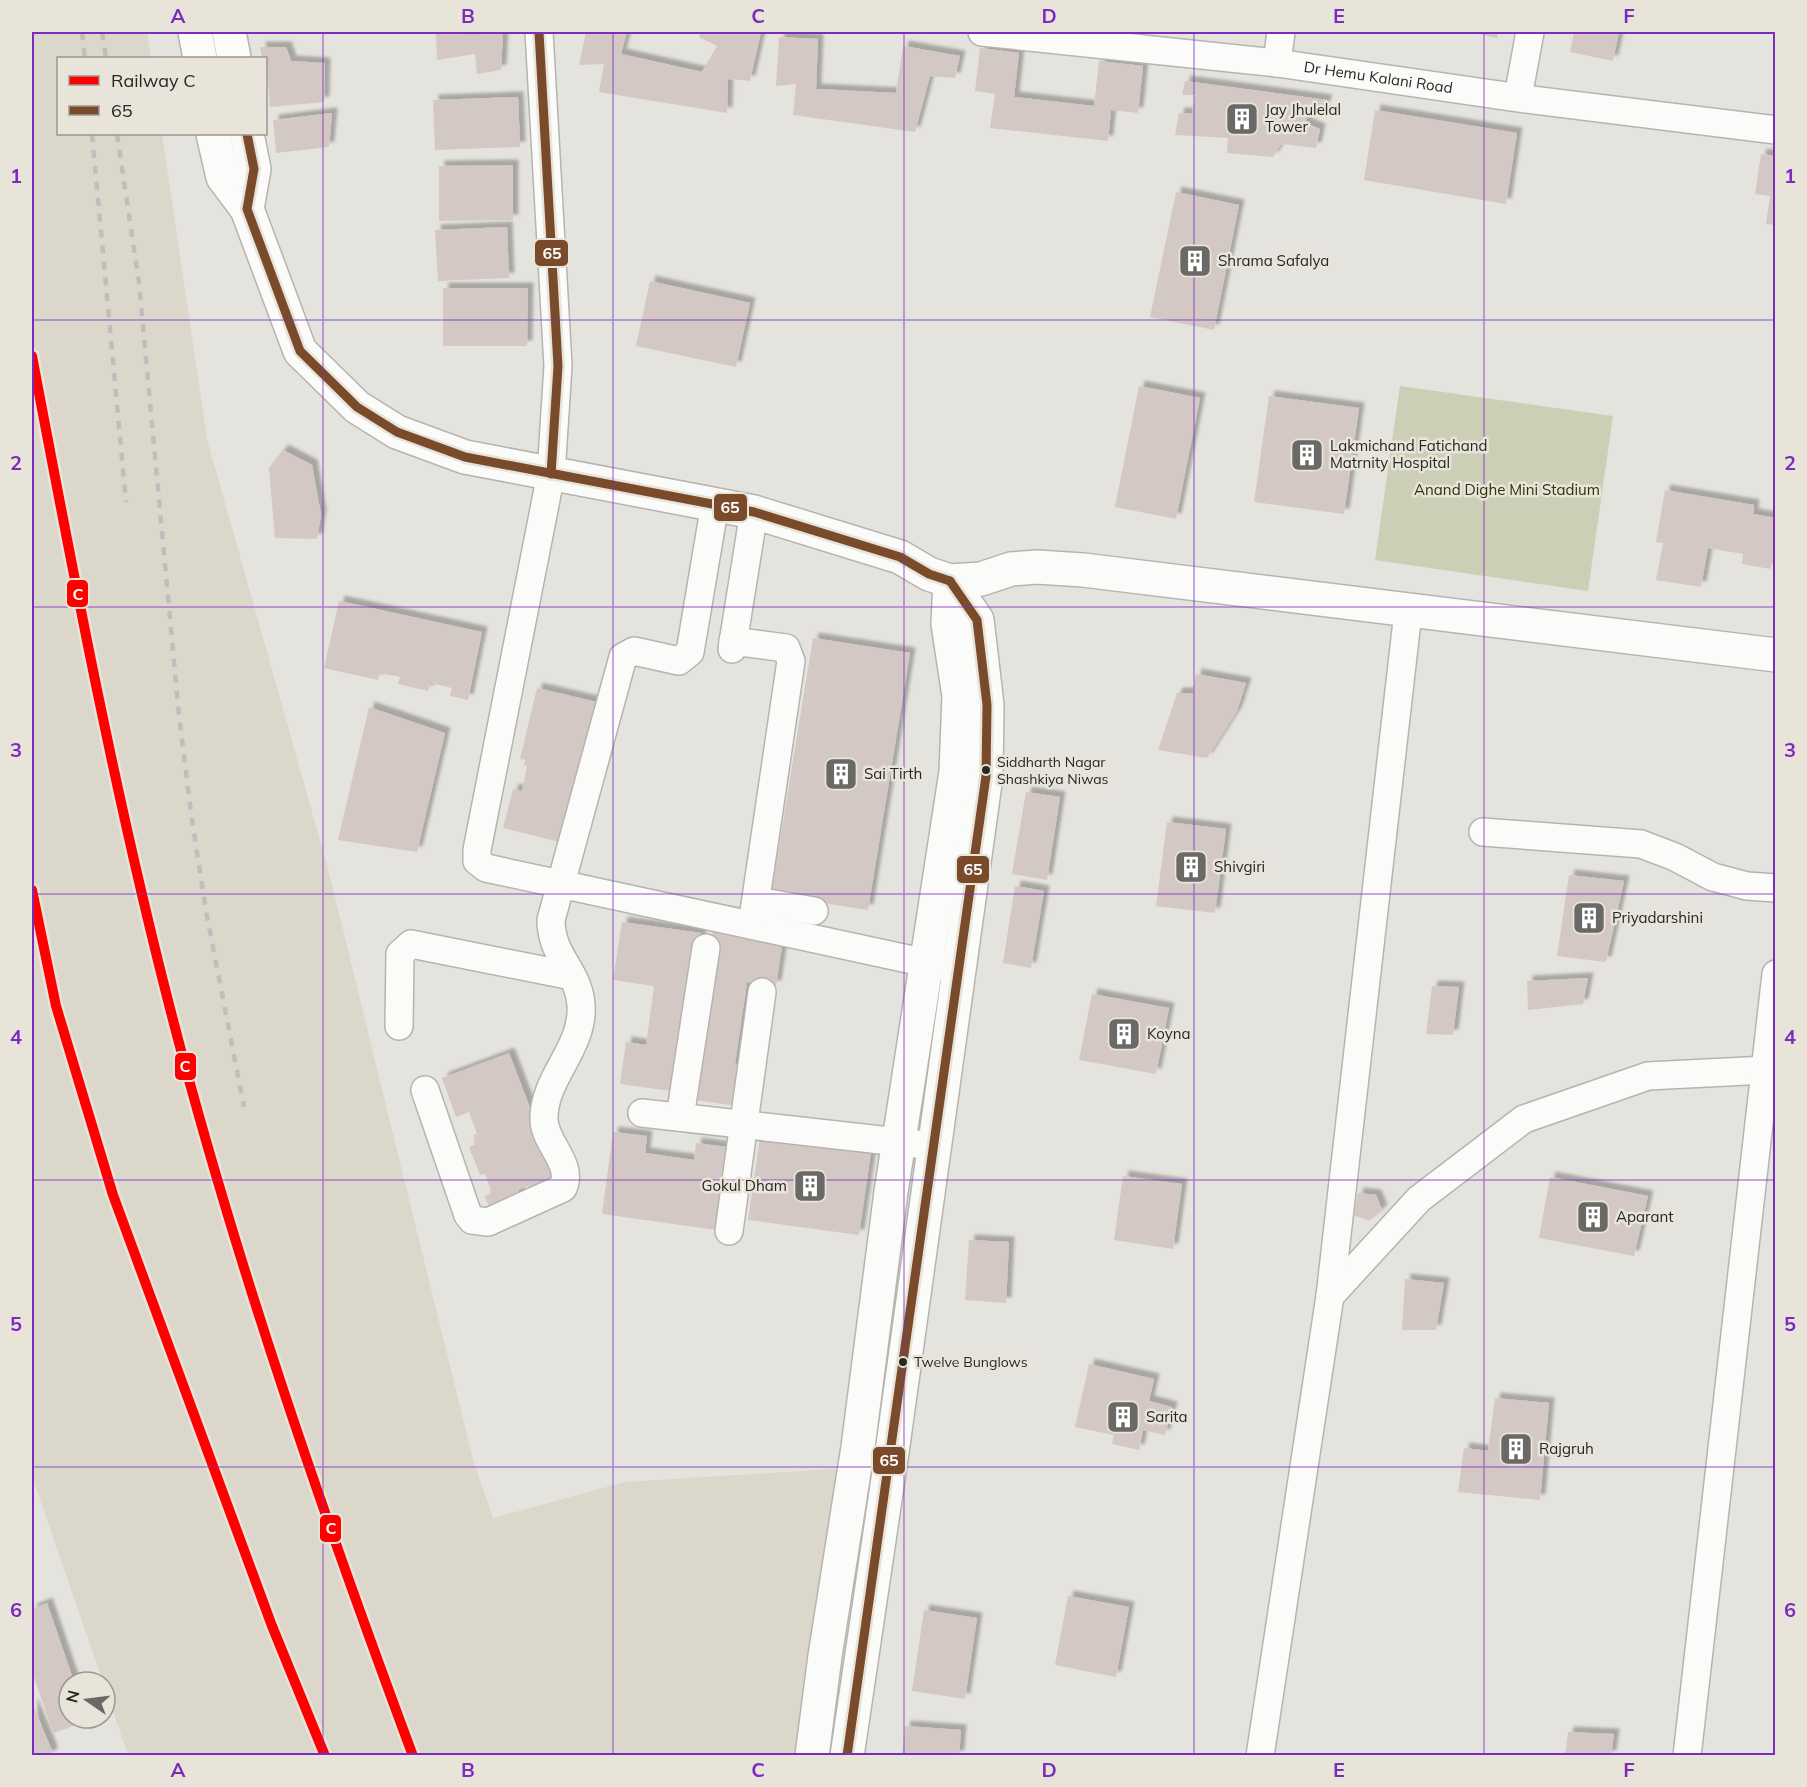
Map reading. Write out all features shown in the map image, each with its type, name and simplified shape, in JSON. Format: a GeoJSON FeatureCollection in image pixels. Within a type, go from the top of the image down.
{"type":"FeatureCollection","features":[{"type":"Feature","properties":{"kind":"main road"},"geometry":{"type":"LineString","coordinates":[[195,32],[200,57]]}},
{"type":"Feature","properties":{"kind":"main road"},"geometry":{"type":"LineString","coordinates":[[229,32],[234,57]]}},
{"type":"Feature","properties":{"kind":"main road"},"geometry":{"type":"LineString","coordinates":[[213,135],[223,177],[247,209],[300,351],[357,407],[397,432],[465,457],[754,512],[900,557],[929,574],[950,581],[981,579],[1011,569],[1037,567],[1083,570],[1408,612],[1776,655]]}},
{"type":"Feature","properties":{"kind":"main road"},"geometry":{"type":"LineString","coordinates":[[247,135],[254,169],[247,209]]}},
{"type":"Feature","properties":{"kind":"main road"},"geometry":{"type":"LineString","coordinates":[[847,1755],[859,1661],[892,1452],[959,969],[971,774],[948,624],[950,581]]}},
{"type":"Feature","properties":{"kind":"main road"},"geometry":{"type":"LineString","coordinates":[[812,1755],[858,1447],[891,1192],[926,963],[971,774]]}},
{"type":"Feature","properties":{"kind":"main road"},"geometry":{"type":"LineString","coordinates":[[891,1192],[926,1197]]}},
{"type":"Feature","properties":{"kind":"main road"},"geometry":{"type":"LineString","coordinates":[[858,1447],[892,1452]]}},
{"type":"Feature","properties":{"kind":"main road"},"geometry":{"type":"LineString","coordinates":[[825,1656],[859,1661]]}},
{"type":"Feature","properties":{"kind":"street"},"geometry":{"type":"LineString","coordinates":[[539,32],[558,366],[551,474],[477,850],[477,861],[486,868],[561,884],[754,913],[926,963],[959,969]]}},
{"type":"Feature","properties":{"kind":"street","name":"Dr Hemu Kalani Road"},"geometry":{"type":"LineString","coordinates":[[982,32],[1277,63],[1518,98],[1776,130]]}},
{"type":"Feature","properties":{"kind":"street"},"geometry":{"type":"LineString","coordinates":[[1277,63],[1281,32]]}},
{"type":"Feature","properties":{"kind":"street"},"geometry":{"type":"LineString","coordinates":[[1518,98],[1530,32]]}},
{"type":"Feature","properties":{"kind":"street"},"geometry":{"type":"LineString","coordinates":[[425,1090],[468,1215],[472,1220],[488,1222],[557,1193],[562,1188],[567,1174],[544,1124],[544,1107],[551,1083],[578,1037],[581,1005],[577,984],[555,949],[551,920],[623,657],[634,651],[679,661],[686,658],[690,652],[715,504]]}},
{"type":"Feature","properties":{"kind":"street"},"geometry":{"type":"LineString","coordinates":[[754,512],[733,645],[786,648],[791,661],[754,913]]}},
{"type":"Feature","properties":{"kind":"street"},"geometry":{"type":"LineString","coordinates":[[1260,1755],[1330,1296],[1408,612]]}},
{"type":"Feature","properties":{"kind":"street"},"geometry":{"type":"LineString","coordinates":[[1483,832],[1641,844],[1675,857],[1713,877],[1747,886],[1776,888]]}},
{"type":"Feature","properties":{"kind":"street"},"geometry":{"type":"LineString","coordinates":[[754,913],[814,911]]}},
{"type":"Feature","properties":{"kind":"street"},"geometry":{"type":"LineString","coordinates":[[399,1026],[400,954],[411,944],[572,976]]}},
{"type":"Feature","properties":{"kind":"street"},"geometry":{"type":"LineString","coordinates":[[680,1117],[706,948]]}},
{"type":"Feature","properties":{"kind":"street"},"geometry":{"type":"LineString","coordinates":[[1687,1755],[1771,1072],[1776,974]]}},
{"type":"Feature","properties":{"kind":"street"},"geometry":{"type":"LineString","coordinates":[[729,1231],[762,992]]}},
{"type":"Feature","properties":{"kind":"street"},"geometry":{"type":"LineString","coordinates":[[1330,1296],[1419,1199],[1524,1119],[1648,1076],[1771,1072]]}},
{"type":"Feature","properties":{"kind":"street"},"geometry":{"type":"LineString","coordinates":[[642,1113],[934,1146]]}},
{"type":"Feature","properties":{"kind":"shaded area"},"geometry":{"type":"Polygon","coordinates":[[[32,32],[147,32],[151,57],[57,57],[57,135],[162,135],[207,439],[327,865],[473,1460],[493,1518],[625,1482],[849,1468],[799,1755],[128,1755],[117,1723],[117,1670],[99,1670],[32,1476],[32,32]]]}},
{"type":"Feature","properties":{"kind":"green space","name":"Anand Dighe Mini Stadium"},"geometry":{"type":"Polygon","coordinates":[[[1400,386],[1613,416],[1588,591],[1375,560],[1400,386]]]}},
{"type":"Feature","properties":{"kind":"building"},"geometry":{"type":"Polygon","coordinates":[[[436,32],[469,32],[469,35],[503,32],[501,70],[477,74],[475,54],[437,60],[436,32]]]}},
{"type":"Feature","properties":{"kind":"building"},"geometry":{"type":"Polygon","coordinates":[[[586,32],[627,32],[621,54],[702,72],[717,46],[699,37],[701,32],[761,32],[750,81],[728,79],[727,113],[599,92],[604,64],[579,65],[586,32]]]}},
{"type":"Feature","properties":{"kind":"building"},"geometry":{"type":"Polygon","coordinates":[[[1471,32],[1498,32],[1497,38],[1471,32]]]}},
{"type":"Feature","properties":{"kind":"building"},"geometry":{"type":"Polygon","coordinates":[[[1574,32],[1619,32],[1613,61],[1570,52],[1574,32]]]}},
{"type":"Feature","properties":{"kind":"building"},"geometry":{"type":"Polygon","coordinates":[[[779,37],[818,39],[816,89],[896,93],[903,46],[960,56],[955,78],[930,76],[915,132],[793,115],[796,84],[776,86],[779,37]]]}},
{"type":"Feature","properties":{"kind":"building"},"geometry":{"type":"Polygon","coordinates":[[[260,47],[286,47],[291,61],[325,63],[324,102],[270,107],[267,57],[262,57],[260,47]]]}},
{"type":"Feature","properties":{"kind":"building"},"geometry":{"type":"Polygon","coordinates":[[[980,48],[1019,53],[1014,97],[1094,106],[1099,61],[1143,66],[1138,113],[1111,110],[1108,141],[990,128],[995,94],[975,91],[980,48]]]}},
{"type":"Feature","properties":{"kind":"building","name":"Jay Jhulelal Tower"},"geometry":{"type":"Polygon","coordinates":[[[1185,81],[1327,100],[1321,115],[1307,113],[1306,123],[1320,129],[1316,148],[1281,144],[1273,157],[1227,153],[1228,138],[1175,135],[1179,113],[1192,113],[1195,95],[1182,95],[1185,81]]]}},
{"type":"Feature","properties":{"kind":"building"},"geometry":{"type":"Polygon","coordinates":[[[518,97],[520,147],[435,150],[433,100],[518,97]]]}},
{"type":"Feature","properties":{"kind":"building"},"geometry":{"type":"Polygon","coordinates":[[[1375,110],[1517,133],[1506,204],[1364,180],[1375,110]]]}},
{"type":"Feature","properties":{"kind":"building"},"geometry":{"type":"Polygon","coordinates":[[[332,113],[329,147],[276,153],[273,120],[332,113]]]}},
{"type":"Feature","properties":{"kind":"building"},"geometry":{"type":"Polygon","coordinates":[[[1761,154],[1776,156],[1776,225],[1766,224],[1770,196],[1755,194],[1761,154]]]}},
{"type":"Feature","properties":{"kind":"building"},"geometry":{"type":"Polygon","coordinates":[[[513,165],[513,220],[439,221],[439,166],[513,165]]]}},
{"type":"Feature","properties":{"kind":"building","name":"Shrama Safalya"},"geometry":{"type":"Polygon","coordinates":[[[1176,192],[1239,205],[1214,330],[1150,317],[1176,192]]]}},
{"type":"Feature","properties":{"kind":"building"},"geometry":{"type":"Polygon","coordinates":[[[507,227],[509,278],[438,281],[435,230],[507,227]]]}},
{"type":"Feature","properties":{"kind":"building"},"geometry":{"type":"Polygon","coordinates":[[[650,281],[750,303],[736,367],[636,346],[650,281]]]}},
{"type":"Feature","properties":{"kind":"building"},"geometry":{"type":"Polygon","coordinates":[[[443,288],[528,288],[527,346],[443,346],[443,288]]]}},
{"type":"Feature","properties":{"kind":"building"},"geometry":{"type":"Polygon","coordinates":[[[1139,386],[1200,398],[1176,519],[1115,507],[1139,386]]]}},
{"type":"Feature","properties":{"kind":"building","name":"Lakmichand Fatichand Matrnity Hospital"},"geometry":{"type":"Polygon","coordinates":[[[1269,396],[1359,408],[1344,514],[1254,502],[1269,396]]]}},
{"type":"Feature","properties":{"kind":"building"},"geometry":{"type":"Polygon","coordinates":[[[283,450],[312,465],[321,515],[317,539],[275,538],[269,468],[283,450]]]}},
{"type":"Feature","properties":{"kind":"building"},"geometry":{"type":"Polygon","coordinates":[[[1665,490],[1754,505],[1753,514],[1776,518],[1776,561],[1772,561],[1770,569],[1742,564],[1743,554],[1708,548],[1701,587],[1656,580],[1663,543],[1656,542],[1665,490]]]}},
{"type":"Feature","properties":{"kind":"building"},"geometry":{"type":"Polygon","coordinates":[[[339,601],[482,632],[468,700],[450,696],[452,688],[430,683],[428,691],[398,684],[400,677],[379,673],[378,680],[324,668],[339,601]]]}},
{"type":"Feature","properties":{"kind":"building","name":"Sai Tirth"},"geometry":{"type":"Polygon","coordinates":[[[813,638],[910,653],[868,910],[771,895],[813,638]]]}},
{"type":"Feature","properties":{"kind":"building"},"geometry":{"type":"Polygon","coordinates":[[[1196,674],[1246,683],[1237,711],[1207,758],[1158,750],[1177,693],[1193,693],[1196,674]]]}},
{"type":"Feature","properties":{"kind":"building"},"geometry":{"type":"Polygon","coordinates":[[[537,688],[605,704],[571,845],[503,828],[513,789],[522,791],[527,766],[524,765],[525,760],[520,759],[537,688]]]}},
{"type":"Feature","properties":{"kind":"building"},"geometry":{"type":"Polygon","coordinates":[[[369,707],[445,733],[417,852],[338,840],[369,707]]]}},
{"type":"Feature","properties":{"kind":"building"},"geometry":{"type":"Polygon","coordinates":[[[1026,792],[1060,797],[1047,880],[1012,874],[1026,792]]]}},
{"type":"Feature","properties":{"kind":"building","name":"Shivgiri"},"geometry":{"type":"Polygon","coordinates":[[[1167,822],[1226,829],[1215,913],[1156,906],[1167,822]]]}},
{"type":"Feature","properties":{"kind":"building","name":"Priyadarshini"},"geometry":{"type":"Polygon","coordinates":[[[1569,875],[1624,881],[1606,962],[1557,956],[1569,875]]]}},
{"type":"Feature","properties":{"kind":"building"},"geometry":{"type":"Polygon","coordinates":[[[1015,886],[1044,891],[1031,968],[1003,963],[1015,886]]]}},
{"type":"Feature","properties":{"kind":"building"},"geometry":{"type":"Polygon","coordinates":[[[622,922],[701,933],[678,1092],[620,1084],[626,1042],[646,1045],[654,986],[613,980],[622,922]]]}},
{"type":"Feature","properties":{"kind":"building"},"geometry":{"type":"Polygon","coordinates":[[[713,929],[783,939],[776,986],[747,982],[735,1064],[744,1065],[738,1106],[687,1099],[713,929]]]}},
{"type":"Feature","properties":{"kind":"building"},"geometry":{"type":"Polygon","coordinates":[[[1588,978],[1583,1004],[1528,1010],[1527,981],[1588,978]]]}},
{"type":"Feature","properties":{"kind":"building"},"geometry":{"type":"Polygon","coordinates":[[[1432,986],[1459,987],[1453,1035],[1426,1034],[1432,986]]]}},
{"type":"Feature","properties":{"kind":"building","name":"Koyna"},"geometry":{"type":"Polygon","coordinates":[[[1092,994],[1169,1008],[1156,1074],[1079,1060],[1092,994]]]}},
{"type":"Feature","properties":{"kind":"building"},"geometry":{"type":"Polygon","coordinates":[[[509,1053],[559,1184],[531,1195],[527,1186],[518,1190],[521,1198],[490,1210],[485,1196],[492,1193],[485,1174],[480,1175],[469,1147],[476,1144],[473,1135],[477,1134],[469,1112],[456,1117],[442,1078],[509,1053]]]}},
{"type":"Feature","properties":{"kind":"building"},"geometry":{"type":"Polygon","coordinates":[[[613,1132],[647,1136],[645,1153],[694,1160],[696,1143],[734,1148],[723,1231],[602,1214],[613,1132]]]}},
{"type":"Feature","properties":{"kind":"building","name":"Gokul Dham"},"geometry":{"type":"Polygon","coordinates":[[[760,1137],[871,1152],[859,1235],[748,1220],[760,1137]]]}},
{"type":"Feature","properties":{"kind":"building"},"geometry":{"type":"Polygon","coordinates":[[[1123,1176],[1182,1184],[1173,1249],[1114,1240],[1123,1176]]]}},
{"type":"Feature","properties":{"kind":"building","name":"Aparant"},"geometry":{"type":"Polygon","coordinates":[[[1550,1177],[1648,1196],[1634,1256],[1539,1238],[1550,1177]]]}},
{"type":"Feature","properties":{"kind":"building"},"geometry":{"type":"Polygon","coordinates":[[[1358,1193],[1376,1195],[1382,1210],[1369,1221],[1354,1215],[1358,1193]]]}},
{"type":"Feature","properties":{"kind":"building"},"geometry":{"type":"Polygon","coordinates":[[[969,1240],[1009,1242],[1006,1303],[965,1300],[969,1240]]]}},
{"type":"Feature","properties":{"kind":"building"},"geometry":{"type":"Polygon","coordinates":[[[1405,1279],[1444,1283],[1436,1330],[1402,1330],[1405,1279]]]}},
{"type":"Feature","properties":{"kind":"building","name":"Sarita"},"geometry":{"type":"Polygon","coordinates":[[[1089,1364],[1154,1379],[1149,1401],[1172,1407],[1165,1435],[1143,1430],[1139,1450],[1112,1444],[1114,1435],[1075,1427],[1089,1364]]]}},
{"type":"Feature","properties":{"kind":"building","name":"Rajgruh"},"geometry":{"type":"Polygon","coordinates":[[[1495,1398],[1549,1403],[1540,1500],[1458,1492],[1464,1448],[1488,1451],[1495,1398]]]}},
{"type":"Feature","properties":{"kind":"building"},"geometry":{"type":"Polygon","coordinates":[[[1068,1596],[1129,1607],[1116,1677],[1055,1665],[1068,1596]]]}},
{"type":"Feature","properties":{"kind":"building"},"geometry":{"type":"Polygon","coordinates":[[[47,1603],[70,1670],[57,1670],[57,1730],[62,1730],[53,1733],[32,1671],[32,1609],[47,1603]]]}},
{"type":"Feature","properties":{"kind":"building"},"geometry":{"type":"Polygon","coordinates":[[[924,1610],[977,1618],[965,1699],[912,1691],[924,1610]]]}},
{"type":"Feature","properties":{"kind":"building"},"geometry":{"type":"Polygon","coordinates":[[[32,1703],[52,1751],[51,1756],[32,1756],[32,1703]]]}},
{"type":"Feature","properties":{"kind":"building"},"geometry":{"type":"Polygon","coordinates":[[[905,1726],[961,1730],[959,1756],[902,1756],[905,1726]]]}},
{"type":"Feature","properties":{"kind":"building"},"geometry":{"type":"Polygon","coordinates":[[[1568,1732],[1614,1734],[1611,1756],[1565,1756],[1568,1732]]]}},
{"type":"Feature","properties":{"kind":"railway"},"geometry":{"type":"LineString","coordinates":[[82,32],[85,57]]}},
{"type":"Feature","properties":{"kind":"railway"},"geometry":{"type":"LineString","coordinates":[[102,32],[106,57]]}},
{"type":"Feature","properties":{"kind":"railway"},"geometry":{"type":"LineString","coordinates":[[92,135],[126,502]]}},
{"type":"Feature","properties":{"kind":"railway"},"geometry":{"type":"LineString","coordinates":[[117,135],[139,283],[179,716],[191,813],[206,911],[244,1107]]}},
{"type":"Feature","properties":{"kind":"rail line","name":"C"},"geometry":{"type":"LineString","coordinates":[[32,356],[114,772],[152,938],[198,1113],[284,1391],[413,1756]]}},
{"type":"Feature","properties":{"kind":"rail line","name":"C"},"geometry":{"type":"LineString","coordinates":[[32,890],[56,1006],[113,1195],[272,1626],[325,1756]]}},
{"type":"Feature","properties":{"kind":"transit line","name":"65"},"geometry":{"type":"LineString","coordinates":[[539,32],[558,366],[551,474]]}},
{"type":"Feature","properties":{"kind":"transit line","name":"65"},"geometry":{"type":"LineString","coordinates":[[247,135],[254,169],[247,209],[300,351],[357,407],[397,432],[465,457],[754,512],[900,557],[929,574],[950,581]]}},
{"type":"Feature","properties":{"kind":"transit line","name":"65"},"geometry":{"type":"LineString","coordinates":[[847,1756],[986,776],[987,705],[977,620],[950,581]]}},
{"type":"Feature","properties":{"kind":"place","name":"Jay Jhulelal Tower"},"geometry":{"type":"Point","coordinates":[1242,119]}},
{"type":"Feature","properties":{"kind":"place","name":"Shrama Safalya"},"geometry":{"type":"Point","coordinates":[1195,261]}},
{"type":"Feature","properties":{"kind":"place","name":"Lakmichand Fatichand Matrnity Hospital"},"geometry":{"type":"Point","coordinates":[1307,455]}},
{"type":"Feature","properties":{"kind":"place","name":"Siddharth Nagar Shashkiya Niwas"},"geometry":{"type":"Point","coordinates":[986,770]}},
{"type":"Feature","properties":{"kind":"place","name":"Sai Tirth"},"geometry":{"type":"Point","coordinates":[841,774]}},
{"type":"Feature","properties":{"kind":"place","name":"Shivgiri"},"geometry":{"type":"Point","coordinates":[1191,867]}},
{"type":"Feature","properties":{"kind":"place","name":"Priyadarshini"},"geometry":{"type":"Point","coordinates":[1589,918]}},
{"type":"Feature","properties":{"kind":"place","name":"Koyna"},"geometry":{"type":"Point","coordinates":[1124,1034]}},
{"type":"Feature","properties":{"kind":"place","name":"Gokul Dham"},"geometry":{"type":"Point","coordinates":[810,1186]}},
{"type":"Feature","properties":{"kind":"place","name":"Aparant"},"geometry":{"type":"Point","coordinates":[1593,1217]}},
{"type":"Feature","properties":{"kind":"place","name":"Twelve Bunglows"},"geometry":{"type":"Point","coordinates":[903,1362]}},
{"type":"Feature","properties":{"kind":"place","name":"Sarita"},"geometry":{"type":"Point","coordinates":[1123,1417]}},
{"type":"Feature","properties":{"kind":"place","name":"Rajgruh"},"geometry":{"type":"Point","coordinates":[1516,1449]}}]}
